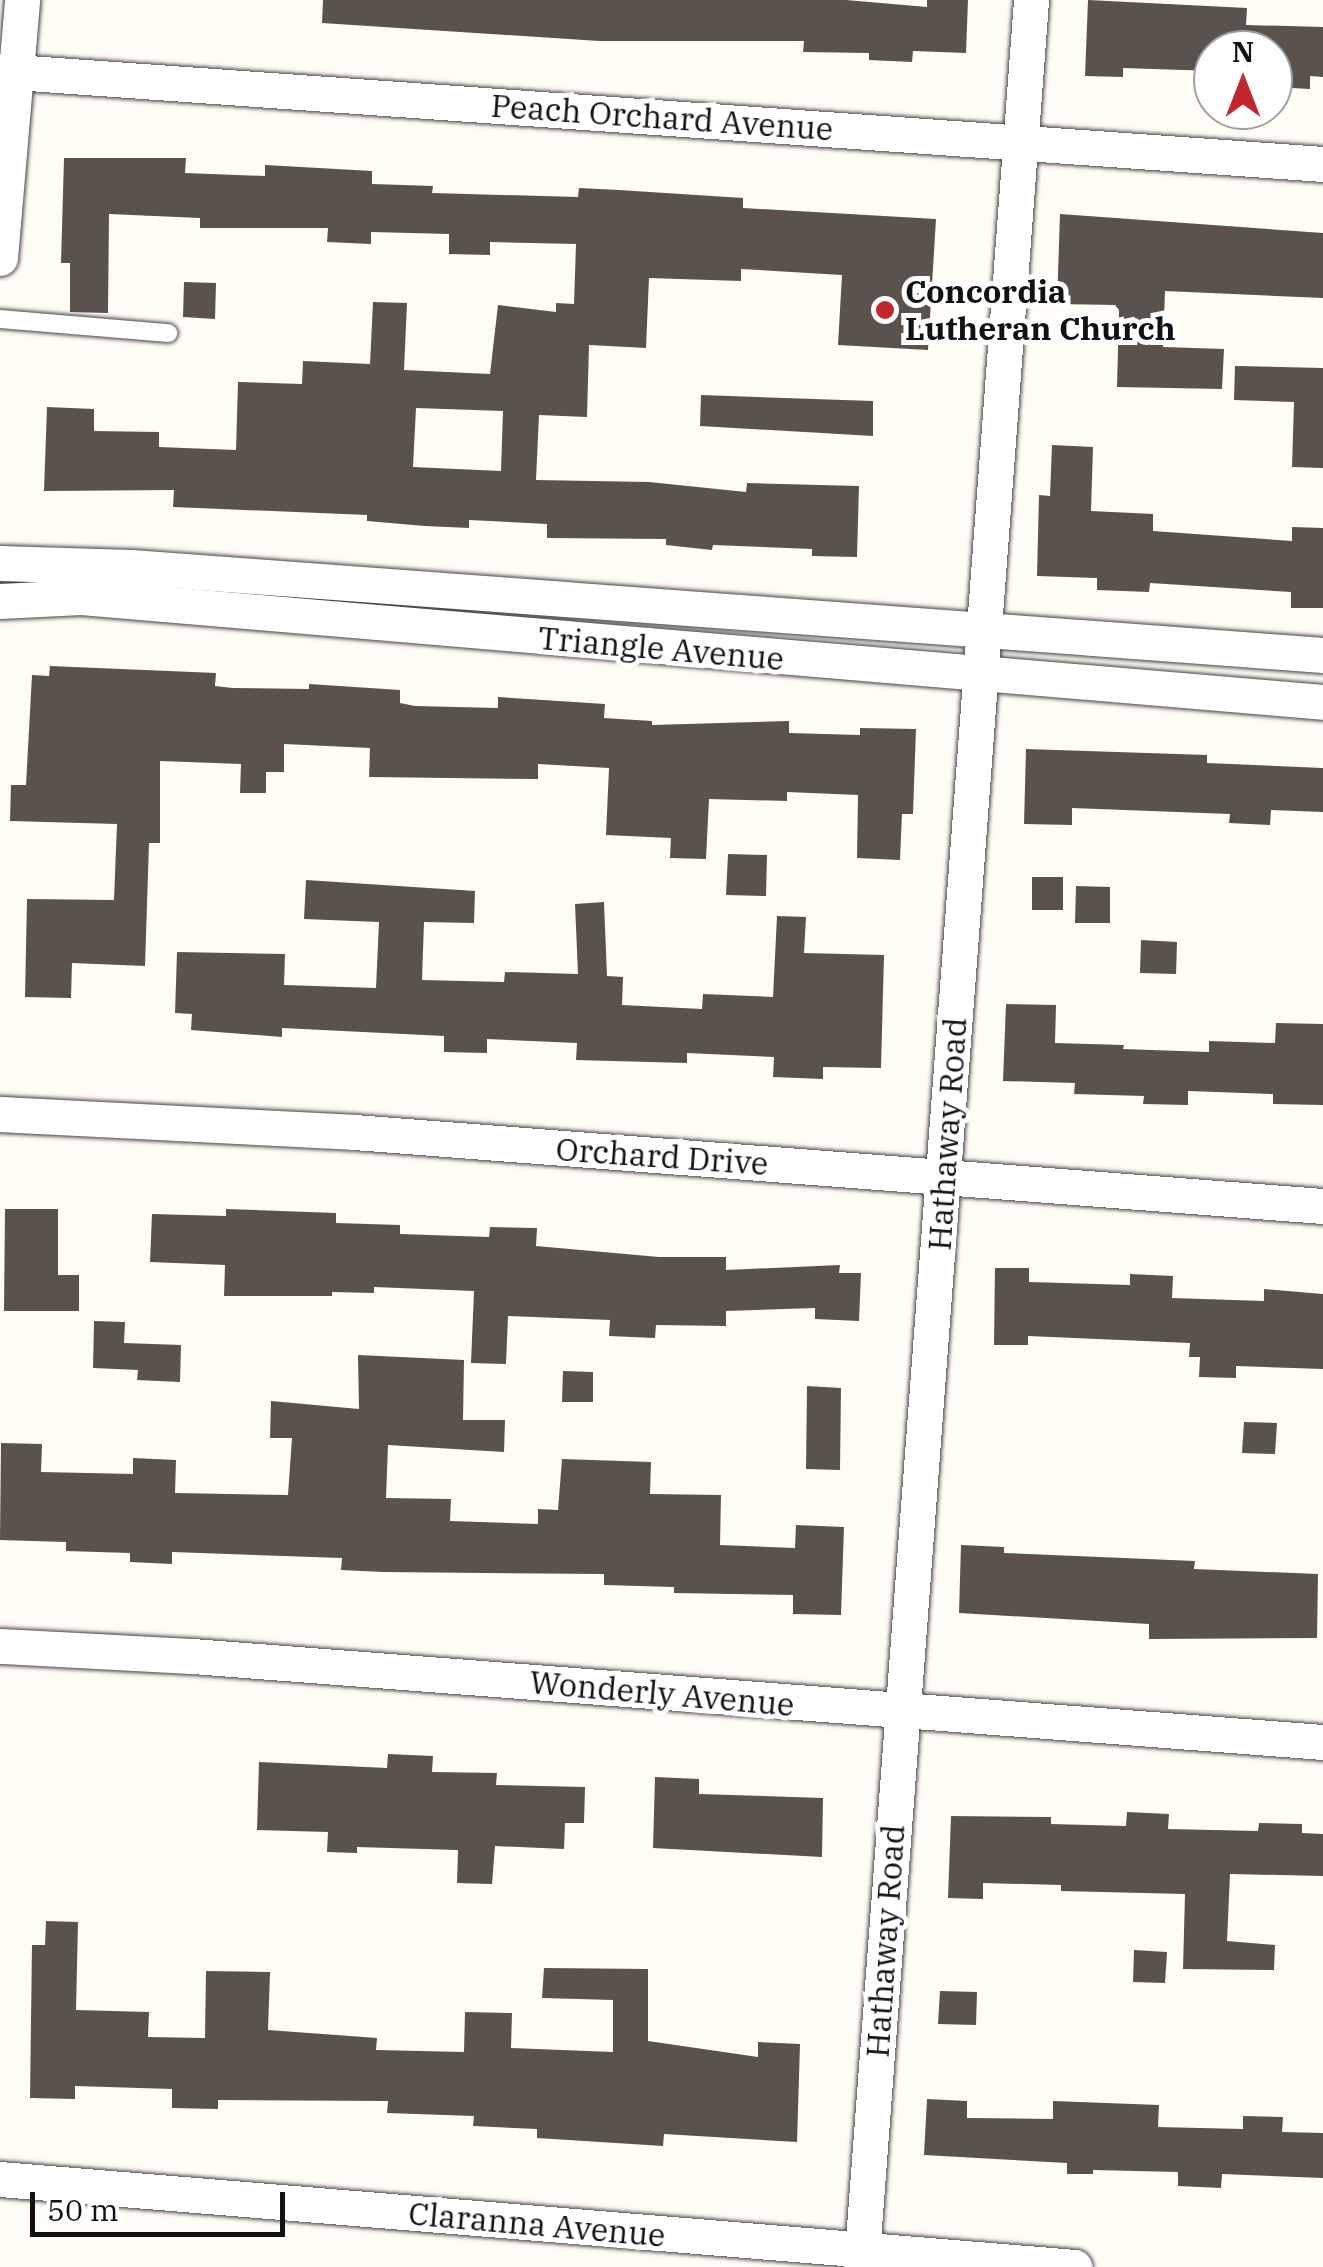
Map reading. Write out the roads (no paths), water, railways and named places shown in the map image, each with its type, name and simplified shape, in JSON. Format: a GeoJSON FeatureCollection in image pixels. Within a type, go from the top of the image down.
{"type":"FeatureCollection","features":[{"type":"Feature","properties":{"kind":"street"},"geometry":{"type":"LineString","coordinates":[[0,258],[9,71],[22,0]]}},
{"type":"Feature","properties":{"kind":"street","name":"Hathaway Road"},"geometry":{"type":"LineString","coordinates":[[862,2259],[1032,0]]}},
{"type":"Feature","properties":{"kind":"street","name":"Peach Orchard Avenue"},"geometry":{"type":"LineString","coordinates":[[9,71],[1323,164]]}},
{"type":"Feature","properties":{"kind":"street","name":"Triangle Avenue"},"geometry":{"type":"LineString","coordinates":[[0,563],[131,567],[1323,655]]}},
{"type":"Feature","properties":{"kind":"street"},"geometry":{"type":"LineString","coordinates":[[462,630],[464,591]]}},
{"type":"Feature","properties":{"kind":"street","name":"Triangle Avenue"},"geometry":{"type":"LineString","coordinates":[[0,601],[81,598],[1323,702]]}},
{"type":"Feature","properties":{"kind":"street","name":"Orchard Drive"},"geometry":{"type":"LineString","coordinates":[[0,1114],[155,1119],[1323,1206]]}},
{"type":"Feature","properties":{"kind":"street","name":"Wonderly Avenue"},"geometry":{"type":"LineString","coordinates":[[0,1646],[192,1656],[1323,1742]]}},
{"type":"Feature","properties":{"kind":"street","name":"Claranna Avenue"},"geometry":{"type":"LineString","coordinates":[[0,2179],[862,2259],[1074,2267]]}},
{"type":"Feature","properties":{"kind":"lane"},"geometry":{"type":"LineString","coordinates":[[0,319],[168,333]]}},
{"type":"Feature","properties":{"kind":"place","name":"Concordia Lutheran Church"},"geometry":{"type":"Point","coordinates":[885,310]}}]}
